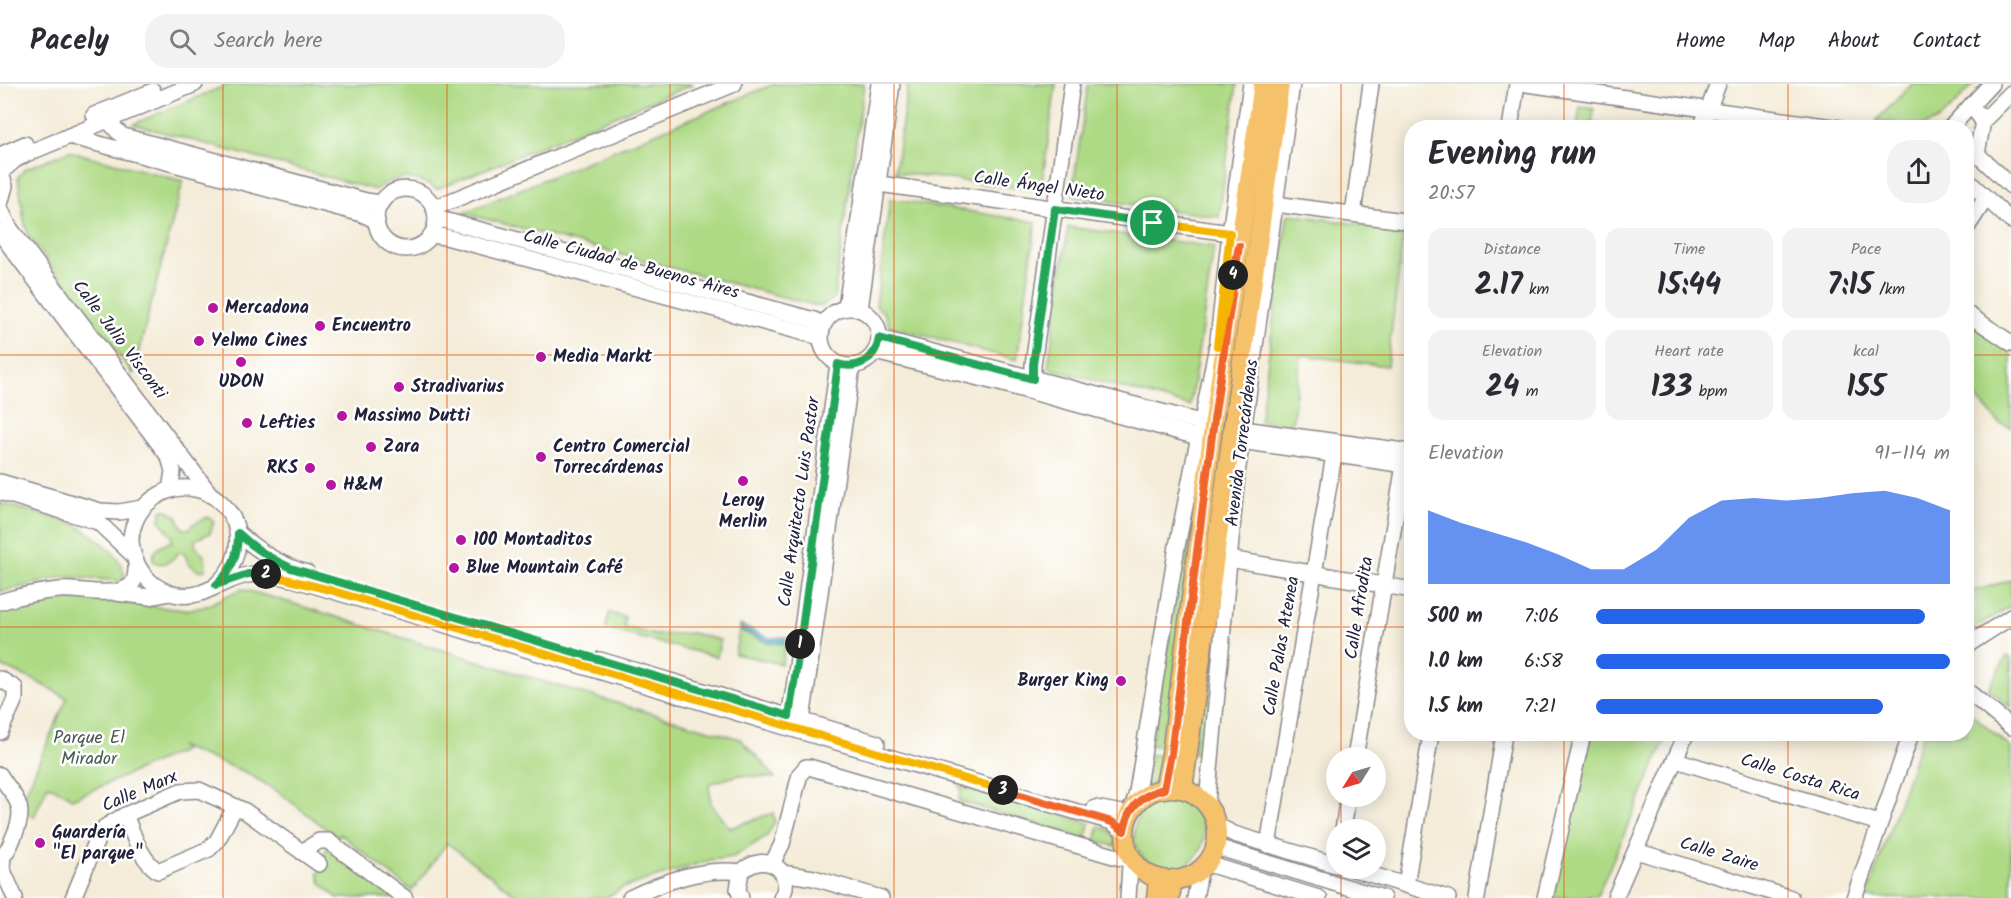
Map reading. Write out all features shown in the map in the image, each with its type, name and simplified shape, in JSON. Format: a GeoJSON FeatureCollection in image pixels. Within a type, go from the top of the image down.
{"type":"FeatureCollection","features":[{"type":"Feature","properties":{"kind":"main road","name":"Avenida Torrecárdenas"},"geometry":{"type":"LineString","coordinates":[[1164,789],[1171,754],[1235,239],[1263,84]]}},
{"type":"Feature","properties":{"kind":"main road","name":"Avenida Torrecárdenas"},"geometry":{"type":"LineString","coordinates":[[1183,789],[1280,84]]}},
{"type":"Feature","properties":{"kind":"main road"},"geometry":{"type":"LineString","coordinates":[[1164,789],[1183,789],[1207,803],[1218,826],[1208,860],[1189,876],[1165,879],[1144,871],[1133,861],[1126,845],[1128,817],[1148,794],[1164,789]]}},
{"type":"Feature","properties":{"kind":"main road"},"geometry":{"type":"LineString","coordinates":[[1156,898],[1165,879]]}},
{"type":"Feature","properties":{"kind":"main road"},"geometry":{"type":"LineString","coordinates":[[1165,879],[1170,898]]}},
{"type":"Feature","properties":{"kind":"street"},"geometry":{"type":"LineString","coordinates":[[0,206],[5,186],[1,171],[15,159],[69,136],[170,84]]}},
{"type":"Feature","properties":{"kind":"street"},"geometry":{"type":"LineString","coordinates":[[0,156],[195,84]]}},
{"type":"Feature","properties":{"kind":"street"},"geometry":{"type":"LineString","coordinates":[[106,116],[113,128],[123,136],[381,203],[377,221],[379,230],[384,238],[399,248],[417,247],[431,235],[435,213],[734,84]]}},
{"type":"Feature","properties":{"kind":"street"},"geometry":{"type":"LineString","coordinates":[[853,308],[879,84]]}},
{"type":"Feature","properties":{"kind":"street"},"geometry":{"type":"LineString","coordinates":[[853,308],[879,184],[892,84]]}},
{"type":"Feature","properties":{"kind":"street"},"geometry":{"type":"LineString","coordinates":[[1033,379],[1033,365],[1072,84]]}},
{"type":"Feature","properties":{"kind":"street","name":"Avenida Torrecárdenas"},"geometry":{"type":"LineString","coordinates":[[1128,817],[1137,792],[1177,546],[1217,346],[1235,239],[1251,84]]}},
{"type":"Feature","properties":{"kind":"street","name":"Avenida Torrecárdenas"},"geometry":{"type":"LineString","coordinates":[[1207,803],[1242,435],[1292,84]]}},
{"type":"Feature","properties":{"kind":"street"},"geometry":{"type":"LineString","coordinates":[[1353,214],[1371,84]]}},
{"type":"Feature","properties":{"kind":"street"},"geometry":{"type":"LineString","coordinates":[[1511,120],[1517,84]]}},
{"type":"Feature","properties":{"kind":"street"},"geometry":{"type":"LineString","coordinates":[[1527,84],[1785,120]]}},
{"type":"Feature","properties":{"kind":"street"},"geometry":{"type":"LineString","coordinates":[[1704,120],[1718,84]]}},
{"type":"Feature","properties":{"kind":"street"},"geometry":{"type":"LineString","coordinates":[[1957,120],[1991,84]]}},
{"type":"Feature","properties":{"kind":"street"},"geometry":{"type":"LineString","coordinates":[[1974,145],[1983,121],[2011,93]]}},
{"type":"Feature","properties":{"kind":"street"},"geometry":{"type":"LineString","coordinates":[[1971,105],[1983,121]]}},
{"type":"Feature","properties":{"kind":"street"},"geometry":{"type":"LineString","coordinates":[[69,136],[362,214],[377,221]]}},
{"type":"Feature","properties":{"kind":"street"},"geometry":{"type":"LineString","coordinates":[[1974,152],[2011,186]]}},
{"type":"Feature","properties":{"kind":"street","name":"Calle Ángel Nieto"},"geometry":{"type":"LineString","coordinates":[[879,184],[1055,209],[1235,239]]}},
{"type":"Feature","properties":{"kind":"street"},"geometry":{"type":"LineString","coordinates":[[1974,187],[2011,221]]}},
{"type":"Feature","properties":{"kind":"street","name":"Calle Ciudad de Buenos Aires"},"geometry":{"type":"LineString","coordinates":[[381,203],[388,195],[398,190],[409,189],[420,192],[428,198],[435,213],[814,320],[821,331]]}},
{"type":"Feature","properties":{"kind":"street"},"geometry":{"type":"LineString","coordinates":[[1974,217],[1986,198]]}},
{"type":"Feature","properties":{"kind":"street"},"geometry":{"type":"LineString","coordinates":[[1275,204],[1404,221]]}},
{"type":"Feature","properties":{"kind":"street","name":"Calle Julio Visconti"},"geometry":{"type":"LineString","coordinates":[[0,206],[9,227],[195,471],[210,494]]}},
{"type":"Feature","properties":{"kind":"street","name":"Calle Julio Visconti"},"geometry":{"type":"LineString","coordinates":[[0,232],[169,456],[173,471],[170,490]]}},
{"type":"Feature","properties":{"kind":"street","name":"Calle Ciudad de Buenos Aires"},"geometry":{"type":"LineString","coordinates":[[431,235],[821,331]]}},
{"type":"Feature","properties":{"kind":"street"},"geometry":{"type":"LineString","coordinates":[[853,308],[874,321],[878,329],[877,345],[861,364],[845,365],[825,353],[821,331],[828,316],[837,310],[853,308]]}},
{"type":"Feature","properties":{"kind":"street"},"geometry":{"type":"LineString","coordinates":[[1974,319],[2011,343]]}},
{"type":"Feature","properties":{"kind":"street"},"geometry":{"type":"LineString","coordinates":[[877,345],[1033,379],[1199,429]]}},
{"type":"Feature","properties":{"kind":"street"},"geometry":{"type":"LineString","coordinates":[[877,345],[992,381],[1199,429]]}},
{"type":"Feature","properties":{"kind":"street","name":"Calle Arquitecto Luis Pastor"},"geometry":{"type":"LineString","coordinates":[[795,718],[845,365]]}},
{"type":"Feature","properties":{"kind":"street"},"geometry":{"type":"LineString","coordinates":[[1242,435],[1404,460]]}},
{"type":"Feature","properties":{"kind":"street"},"geometry":{"type":"LineString","coordinates":[[1265,438],[1334,454],[1404,461]]}},
{"type":"Feature","properties":{"kind":"street","name":"Calle Palas Atenea"},"geometry":{"type":"LineString","coordinates":[[1268,844],[1334,454]]}},
{"type":"Feature","properties":{"kind":"street"},"geometry":{"type":"LineString","coordinates":[[0,482],[100,511],[119,512],[142,508]]}},
{"type":"Feature","properties":{"kind":"street","name":"Calle Afrodita"},"geometry":{"type":"LineString","coordinates":[[1357,747],[1384,585],[1404,486]]}},
{"type":"Feature","properties":{"kind":"street"},"geometry":{"type":"LineString","coordinates":[[113,592],[134,583],[136,575],[131,540],[142,508],[155,497],[170,490],[190,488],[210,494],[224,505],[238,533],[238,548],[234,563],[216,585]]}},
{"type":"Feature","properties":{"kind":"street"},"geometry":{"type":"LineString","coordinates":[[0,492],[98,522],[134,559],[141,572],[154,585],[171,593],[183,595],[200,593],[248,574],[270,574],[293,579],[775,724],[1112,822],[1128,817]]}},
{"type":"Feature","properties":{"kind":"street"},"geometry":{"type":"LineString","coordinates":[[238,533],[266,555],[291,568],[1128,817]]}},
{"type":"Feature","properties":{"kind":"street"},"geometry":{"type":"LineString","coordinates":[[1229,559],[1404,589]]}},
{"type":"Feature","properties":{"kind":"street"},"geometry":{"type":"LineString","coordinates":[[0,602],[20,596],[62,590],[113,592],[150,597],[171,593]]}},
{"type":"Feature","properties":{"kind":"street"},"geometry":{"type":"LineString","coordinates":[[1974,641],[2011,617]]}},
{"type":"Feature","properties":{"kind":"street"},"geometry":{"type":"LineString","coordinates":[[0,732],[15,699],[15,688],[3,680]]}},
{"type":"Feature","properties":{"kind":"street"},"geometry":{"type":"LineString","coordinates":[[1974,697],[2011,727]]}},
{"type":"Feature","properties":{"kind":"street"},"geometry":{"type":"LineString","coordinates":[[1406,885],[1430,741]]}},
{"type":"Feature","properties":{"kind":"street"},"geometry":{"type":"LineString","coordinates":[[1477,898],[1503,741]]}},
{"type":"Feature","properties":{"kind":"street"},"geometry":{"type":"LineString","coordinates":[[1545,898],[1581,741]]}},
{"type":"Feature","properties":{"kind":"street"},"geometry":{"type":"LineString","coordinates":[[1614,898],[1683,741]]}},
{"type":"Feature","properties":{"kind":"street"},"geometry":{"type":"LineString","coordinates":[[1854,898],[1908,741]]}},
{"type":"Feature","properties":{"kind":"street","name":"Calle Costa Rica"},"geometry":{"type":"LineString","coordinates":[[1676,760],[1879,823]]}},
{"type":"Feature","properties":{"kind":"street"},"geometry":{"type":"LineString","coordinates":[[781,898],[785,887],[777,869],[800,774],[806,767],[1133,861],[1130,866],[1128,898]]}},
{"type":"Feature","properties":{"kind":"street"},"geometry":{"type":"LineString","coordinates":[[0,775],[19,804],[21,818],[9,849],[1,856],[2,868],[15,898]]}},
{"type":"Feature","properties":{"kind":"street","name":"Calle Marx"},"geometry":{"type":"LineString","coordinates":[[73,898],[99,835],[105,827],[125,815],[180,791],[198,790],[245,811],[319,864]]}},
{"type":"Feature","properties":{"kind":"street"},"geometry":{"type":"LineString","coordinates":[[125,815],[143,856],[149,865],[158,871],[209,849],[217,841],[235,807]]}},
{"type":"Feature","properties":{"kind":"street"},"geometry":{"type":"LineString","coordinates":[[1218,826],[1228,832],[1326,861]]}},
{"type":"Feature","properties":{"kind":"street"},"geometry":{"type":"LineString","coordinates":[[302,852],[319,841],[328,841],[405,898]]}},
{"type":"Feature","properties":{"kind":"street","name":"Calle Zaire"},"geometry":{"type":"LineString","coordinates":[[1636,851],[1791,898]]}},
{"type":"Feature","properties":{"kind":"street"},"geometry":{"type":"LineString","coordinates":[[1195,898],[1208,860]]}},
{"type":"Feature","properties":{"kind":"street"},"geometry":{"type":"LineString","coordinates":[[1208,860],[1319,898]]}},
{"type":"Feature","properties":{"kind":"street"},"geometry":{"type":"LineString","coordinates":[[1208,860],[1383,898]]}},
{"type":"Feature","properties":{"kind":"street"},"geometry":{"type":"LineString","coordinates":[[741,898],[738,881],[741,872],[755,862],[762,861],[777,869],[881,898]]}},
{"type":"Feature","properties":{"kind":"street"},"geometry":{"type":"LineString","coordinates":[[630,898],[651,888],[699,873],[741,872]]}},
{"type":"Feature","properties":{"kind":"street"},"geometry":{"type":"LineString","coordinates":[[1386,879],[1449,898]]}},
{"type":"Feature","properties":{"kind":"green space"},"geometry":{"type":"Polygon","coordinates":[[[229,84],[693,84],[437,189],[421,181],[406,178],[391,181],[375,190],[133,124],[229,84]]]}},
{"type":"Feature","properties":{"kind":"green space"},"geometry":{"type":"Polygon","coordinates":[[[774,84],[864,84],[834,298],[821,307],[463,213],[774,84]]]}},
{"type":"Feature","properties":{"kind":"green space"},"geometry":{"type":"Polygon","coordinates":[[[908,84],[1056,84],[1041,191],[895,172],[908,84]]]}},
{"type":"Feature","properties":{"kind":"green space"},"geometry":{"type":"Polygon","coordinates":[[[1088,84],[1237,84],[1219,217],[1074,196],[1073,187],[1088,84]]]}},
{"type":"Feature","properties":{"kind":"green space"},"geometry":{"type":"Polygon","coordinates":[[[1912,84],[1974,84],[1937,120],[1877,120],[1912,84]]]}},
{"type":"Feature","properties":{"kind":"green space"},"geometry":{"type":"Polygon","coordinates":[[[1580,107],[1594,109],[1592,120],[1578,120],[1580,107]]]}},
{"type":"Feature","properties":{"kind":"green space"},"geometry":{"type":"Polygon","coordinates":[[[69,151],[183,181],[133,374],[28,235],[18,177],[25,169],[69,151]]]}},
{"type":"Feature","properties":{"kind":"green space"},"geometry":{"type":"Polygon","coordinates":[[[890,199],[1036,222],[1017,360],[889,326],[885,314],[876,306],[890,199]]]}},
{"type":"Feature","properties":{"kind":"green space"},"geometry":{"type":"Polygon","coordinates":[[[1289,214],[1404,231],[1387,366],[1301,355],[1292,425],[1260,421],[1289,214]]]}},
{"type":"Feature","properties":{"kind":"green space"},"geometry":{"type":"Polygon","coordinates":[[[1068,227],[1214,247],[1190,406],[1048,368],[1068,227]]]}},
{"type":"Feature","properties":{"kind":"green space"},"geometry":{"type":"Polygon","coordinates":[[[1974,324],[2011,347],[2011,428],[1998,422],[1974,395],[1974,324]]]}},
{"type":"Feature","properties":{"kind":"green space"},"geometry":{"type":"Polygon","coordinates":[[[1204,426],[1166,748],[1151,745],[1204,426]]]}},
{"type":"Feature","properties":{"kind":"green space"},"geometry":{"type":"Polygon","coordinates":[[[0,503],[53,517],[88,532],[115,555],[124,573],[123,581],[62,577],[0,592],[0,503]]]}},
{"type":"Feature","properties":{"kind":"green space"},"geometry":{"type":"Polygon","coordinates":[[[163,510],[177,516],[183,529],[189,529],[193,524],[207,517],[214,521],[210,533],[195,540],[195,546],[205,559],[205,570],[198,571],[188,563],[184,553],[179,552],[164,563],[153,561],[158,548],[172,542],[172,536],[160,521],[163,510]]]}},
{"type":"Feature","properties":{"kind":"green space"},"geometry":{"type":"Polygon","coordinates":[[[1226,511],[1206,755],[1193,753],[1226,511]]]}},
{"type":"Feature","properties":{"kind":"green space"},"geometry":{"type":"Polygon","coordinates":[[[2011,580],[2011,606],[1974,628],[1974,591],[2011,580]]]}},
{"type":"Feature","properties":{"kind":"green space","name":"Parque El Mirador"},"geometry":{"type":"Polygon","coordinates":[[[241,589],[740,739],[775,778],[739,775],[709,784],[711,804],[730,828],[773,813],[775,822],[767,836],[733,857],[710,860],[622,888],[606,898],[520,898],[447,843],[412,891],[340,834],[337,837],[277,791],[247,773],[179,746],[184,750],[72,799],[48,785],[34,817],[27,814],[24,796],[67,698],[32,679],[0,666],[0,602],[62,590],[103,601],[184,610],[204,607],[241,589]]]}},
{"type":"Feature","properties":{"kind":"green space"},"geometry":{"type":"Polygon","coordinates":[[[609,613],[625,617],[624,627],[655,635],[692,633],[720,640],[717,657],[605,629],[609,613]]]}},
{"type":"Feature","properties":{"kind":"green space"},"geometry":{"type":"Polygon","coordinates":[[[739,630],[768,643],[785,643],[782,664],[735,654],[739,630]]]}},
{"type":"Feature","properties":{"kind":"green space"},"geometry":{"type":"Polygon","coordinates":[[[2007,656],[2011,658],[2011,708],[1988,689],[2007,656]]]}},
{"type":"Feature","properties":{"kind":"green space"},"geometry":{"type":"Polygon","coordinates":[[[1974,716],[2011,748],[2011,898],[1866,898],[1921,741],[1974,741],[1974,716]]]}},
{"type":"Feature","properties":{"kind":"green space"},"geometry":{"type":"Polygon","coordinates":[[[1589,741],[1665,741],[1597,896],[1553,898],[1589,741]]]}},
{"type":"Feature","properties":{"kind":"green space"},"geometry":{"type":"Polygon","coordinates":[[[1149,754],[1165,757],[1160,780],[1145,786],[1149,754]]]}},
{"type":"Feature","properties":{"kind":"green space"},"geometry":{"type":"Polygon","coordinates":[[[959,786],[1090,823],[1085,839],[959,801],[961,791],[959,786]]]}},
{"type":"Feature","properties":{"kind":"green space"},"geometry":{"type":"Polygon","coordinates":[[[1162,799],[1176,799],[1189,804],[1199,814],[1204,834],[1199,854],[1189,864],[1176,869],[1162,869],[1149,864],[1139,854],[1134,841],[1134,827],[1139,814],[1149,804],[1162,799]]]}},
{"type":"Feature","properties":{"kind":"green space"},"geometry":{"type":"Polygon","coordinates":[[[1099,826],[1112,834],[1115,846],[1095,841],[1099,826]]]}},
{"type":"Feature","properties":{"kind":"green space"},"geometry":{"type":"Polygon","coordinates":[[[329,846],[396,898],[337,898],[321,883],[318,873],[326,862],[322,857],[329,846]]]}},
{"type":"Feature","properties":{"kind":"water"},"geometry":{"type":"Polygon","coordinates":[[[740,625],[769,638],[786,637],[785,643],[778,644],[761,640],[739,630],[740,625]]]}},
{"type":"Feature","properties":{"kind":"place","name":"Mercadona"},"geometry":{"type":"Point","coordinates":[213,308]}},
{"type":"Feature","properties":{"kind":"place","name":"Encuentro"},"geometry":{"type":"Point","coordinates":[320,326]}},
{"type":"Feature","properties":{"kind":"place","name":"Yelmo Cines"},"geometry":{"type":"Point","coordinates":[199,341]}},
{"type":"Feature","properties":{"kind":"place","name":"Media Markt"},"geometry":{"type":"Point","coordinates":[541,357]}},
{"type":"Feature","properties":{"kind":"place","name":"UDON"},"geometry":{"type":"Point","coordinates":[241,362]}},
{"type":"Feature","properties":{"kind":"place","name":"Stradivarius"},"geometry":{"type":"Point","coordinates":[399,387]}},
{"type":"Feature","properties":{"kind":"place","name":"Massimo Dutti"},"geometry":{"type":"Point","coordinates":[342,416]}},
{"type":"Feature","properties":{"kind":"place","name":"Lefties"},"geometry":{"type":"Point","coordinates":[247,423]}},
{"type":"Feature","properties":{"kind":"place","name":"Zara"},"geometry":{"type":"Point","coordinates":[371,447]}},
{"type":"Feature","properties":{"kind":"place","name":"Centro Comercial Torrecárdenas"},"geometry":{"type":"Point","coordinates":[541,457]}},
{"type":"Feature","properties":{"kind":"place","name":"RKS"},"geometry":{"type":"Point","coordinates":[310,468]}},
{"type":"Feature","properties":{"kind":"place","name":"Leroy Merlin"},"geometry":{"type":"Point","coordinates":[743,481]}},
{"type":"Feature","properties":{"kind":"place","name":"H&M"},"geometry":{"type":"Point","coordinates":[331,485]}},
{"type":"Feature","properties":{"kind":"place","name":"100 Montaditos"},"geometry":{"type":"Point","coordinates":[461,540]}},
{"type":"Feature","properties":{"kind":"place","name":"Blue Mountain Café"},"geometry":{"type":"Point","coordinates":[454,568]}},
{"type":"Feature","properties":{"kind":"place","name":"Burger King"},"geometry":{"type":"Point","coordinates":[1121,681]}},
{"type":"Feature","properties":{"kind":"place","name":"Guardería \"El parque\""},"geometry":{"type":"Point","coordinates":[40,843]}},
{"type":"Feature","properties":{"kind":"route"},"geometry":{"type":"LineString","coordinates":[[1055,209],[1153,223],[1230,233],[1217,346],[1239,246],[1167,779],[1164,789],[1148,794],[1133,807],[1126,818],[1124,831],[1112,822],[775,724],[293,579],[270,574],[248,574],[216,585],[234,563],[238,548],[238,533],[273,560],[291,568],[789,716],[838,364],[852,367],[869,359],[875,352],[879,338],[1033,379],[1055,209]]}}]}
